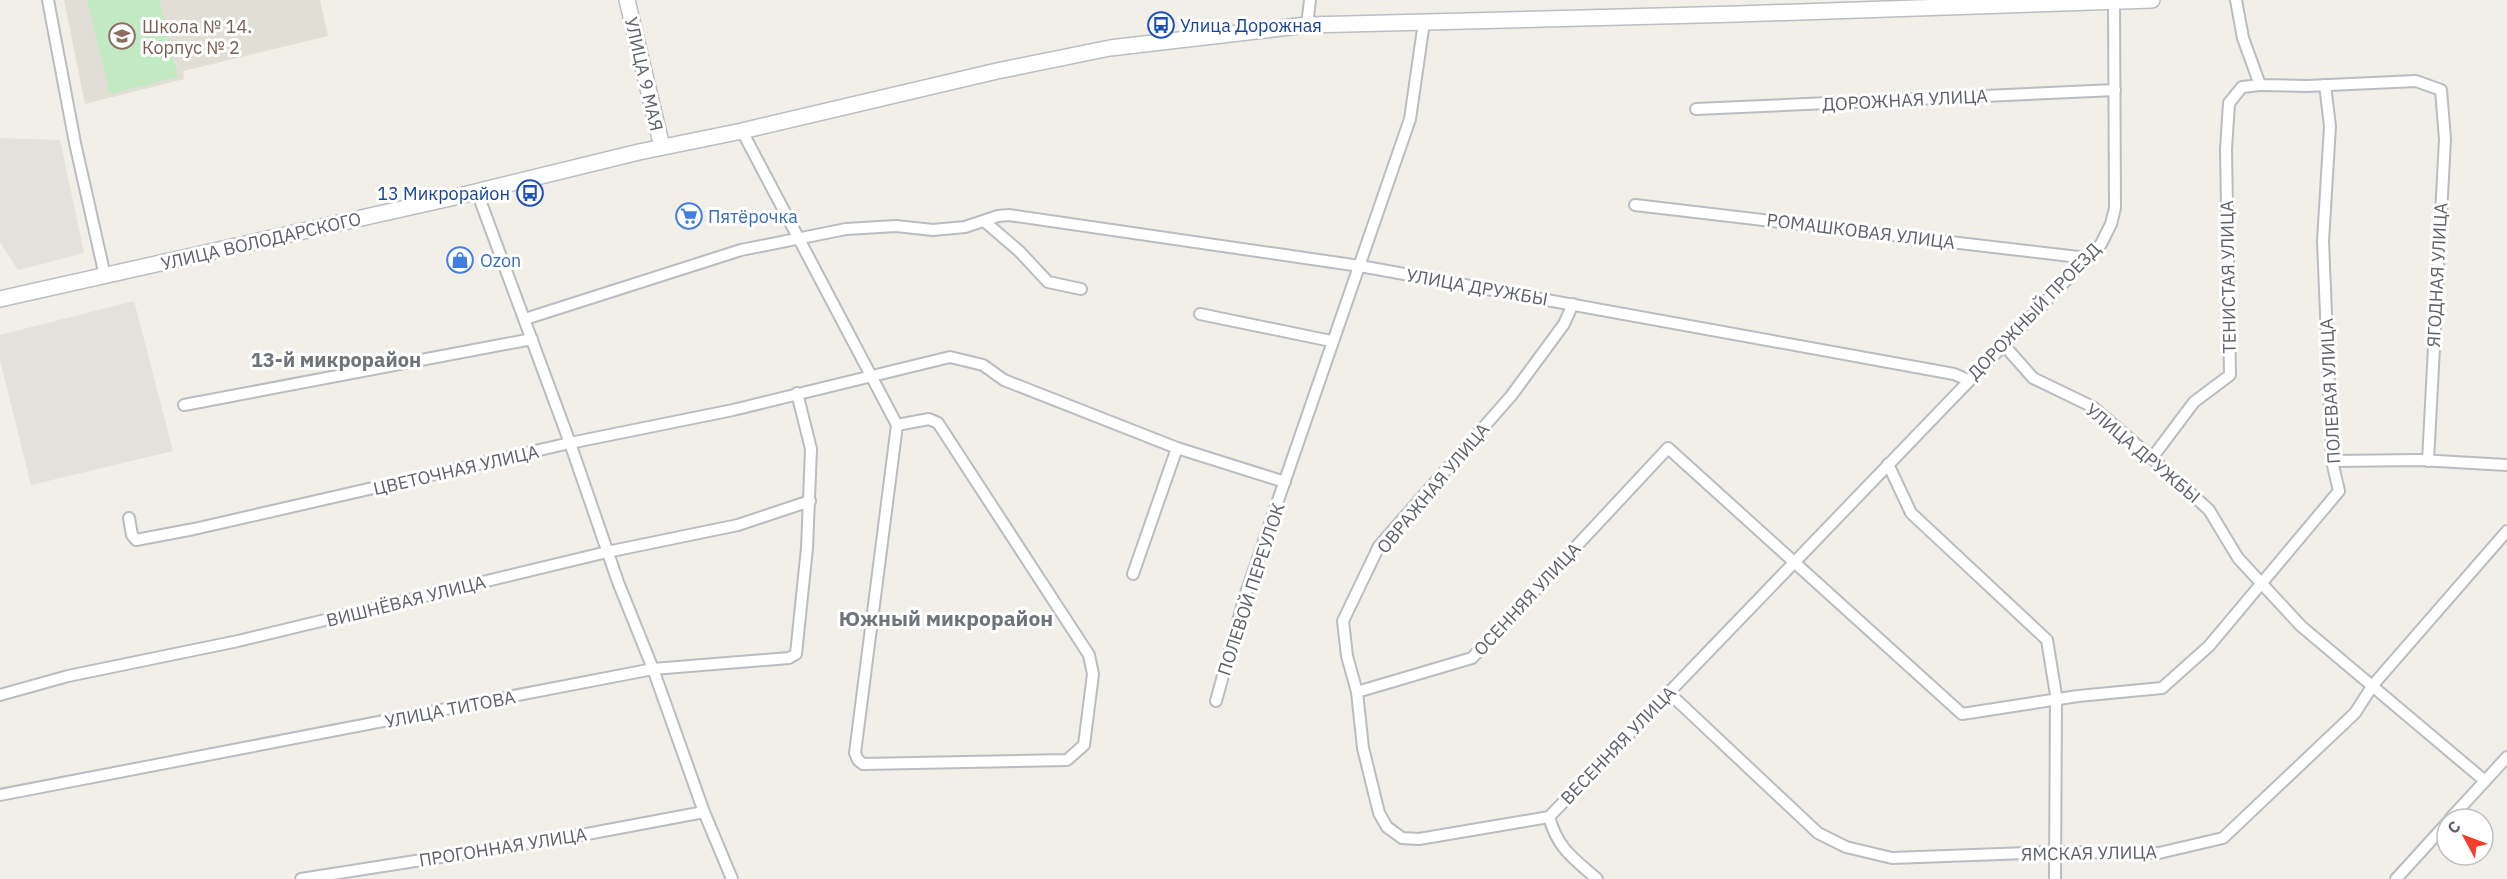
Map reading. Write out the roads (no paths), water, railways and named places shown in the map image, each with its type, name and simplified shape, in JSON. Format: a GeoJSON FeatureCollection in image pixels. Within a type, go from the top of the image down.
{"type":"FeatureCollection","features":[{"type":"Feature","properties":{"kind":"main road","name":"УЛИЦА 9 МАЯ"},"geometry":{"type":"LineString","coordinates":[[627,0],[662,147]]}},
{"type":"Feature","properties":{"kind":"main road","name":"УЛИЦА ВОЛОДАРСКОГО"},"geometry":{"type":"LineString","coordinates":[[0,299],[477,192],[662,147],[742,131],[997,71],[1110,48],[1307,25],[2152,0]]}},
{"type":"Feature","properties":{"kind":"street"},"geometry":{"type":"LineString","coordinates":[[48,0],[73,133],[105,276]]}},
{"type":"Feature","properties":{"kind":"street"},"geometry":{"type":"LineString","coordinates":[[1307,25],[1310,0]]}},
{"type":"Feature","properties":{"kind":"street"},"geometry":{"type":"LineString","coordinates":[[2236,0],[2243,38],[2260,85],[2325,85]]}},
{"type":"Feature","properties":{"kind":"street","name":"ДОРОЖНЫЙ ПРОЕЗД"},"geometry":{"type":"LineString","coordinates":[[1795,562],[2101,244],[2111,224],[2115,208],[2115,2]]}},
{"type":"Feature","properties":{"kind":"street"},"geometry":{"type":"LineString","coordinates":[[1285,482],[1331,341],[1360,267],[1410,119],[1424,22]]}},
{"type":"Feature","properties":{"kind":"street","name":"ЯГОДНАЯ УЛИЦА"},"geometry":{"type":"LineString","coordinates":[[2325,85],[2416,81],[2441,90],[2445,138],[2428,461]]}},
{"type":"Feature","properties":{"kind":"street","name":"ТЕНИСТАЯ УЛИЦА"},"geometry":{"type":"LineString","coordinates":[[2152,458],[2194,402],[2230,375],[2226,149],[2229,103],[2242,87],[2260,85]]}},
{"type":"Feature","properties":{"kind":"street","name":"ПОЛЕВАЯ УЛИЦА"},"geometry":{"type":"LineString","coordinates":[[2056,698],[2162,688],[2209,646],[2339,491],[2332,461],[2323,241],[2330,126],[2325,85]]}},
{"type":"Feature","properties":{"kind":"street","name":"ДОРОЖНАЯ УЛИЦА"},"geometry":{"type":"LineString","coordinates":[[1696,109],[2115,90]]}},
{"type":"Feature","properties":{"kind":"street"},"geometry":{"type":"LineString","coordinates":[[742,131],[897,426],[855,753],[858,760],[863,764],[1067,760],[1084,745],[1094,674],[1089,655],[938,423],[929,419],[897,426]]}},
{"type":"Feature","properties":{"kind":"street"},"geometry":{"type":"LineString","coordinates":[[477,192],[570,443],[607,552],[653,669],[704,812],[732,879]]}},
{"type":"Feature","properties":{"kind":"street","name":"РОМАШКОВАЯ УЛИЦА"},"geometry":{"type":"LineString","coordinates":[[1635,205],[2087,258]]}},
{"type":"Feature","properties":{"kind":"street","name":"УЛИЦА ДРУЖБЫ"},"geometry":{"type":"LineString","coordinates":[[525,319],[741,250],[846,229],[896,226],[933,231],[965,227],[998,216],[1009,215],[1360,267],[1954,374],[1968,380]]}},
{"type":"Feature","properties":{"kind":"street"},"geometry":{"type":"LineString","coordinates":[[984,221],[1019,251],[1048,282],[1081,289]]}},
{"type":"Feature","properties":{"kind":"street","name":"ОВРАЖНАЯ УЛИЦА"},"geometry":{"type":"LineString","coordinates":[[1402,838],[1387,826],[1379,813],[1363,748],[1357,692],[1347,656],[1343,621],[1379,546],[1511,396],[1564,324],[1573,304]]}},
{"type":"Feature","properties":{"kind":"street"},"geometry":{"type":"LineString","coordinates":[[1200,314],[1331,341]]}},
{"type":"Feature","properties":{"kind":"street"},"geometry":{"type":"LineString","coordinates":[[184,405],[532,339]]}},
{"type":"Feature","properties":{"kind":"street","name":"УЛИЦА ДРУЖБЫ"},"geometry":{"type":"LineString","coordinates":[[2003,344],[2033,378],[2093,407],[2152,458],[2209,510],[2238,558],[2301,626],[2485,781]]}},
{"type":"Feature","properties":{"kind":"street","name":"ПОЛЕВОЙ ПЕРЕУЛОК"},"geometry":{"type":"LineString","coordinates":[[797,393],[950,357],[983,365],[1004,380],[1177,448],[1285,482],[1245,596],[1216,701]]}},
{"type":"Feature","properties":{"kind":"street"},"geometry":{"type":"LineString","coordinates":[[797,393],[811,449],[810,501]]}},
{"type":"Feature","properties":{"kind":"street","name":"ЦВЕТОЧНАЯ УЛИЦА"},"geometry":{"type":"LineString","coordinates":[[129,518],[132,535],[136,540],[288,509],[570,443],[734,410],[797,393]]}},
{"type":"Feature","properties":{"kind":"street"},"geometry":{"type":"LineString","coordinates":[[1133,574],[1177,448]]}},
{"type":"Feature","properties":{"kind":"street","name":"ОСЕННЯЯ УЛИЦА"},"geometry":{"type":"LineString","coordinates":[[1357,692],[1472,658],[1666,450],[1795,562]]}},
{"type":"Feature","properties":{"kind":"street"},"geometry":{"type":"LineString","coordinates":[[2332,461],[2428,461],[2507,465]]}},
{"type":"Feature","properties":{"kind":"street"},"geometry":{"type":"LineString","coordinates":[[1888,464],[1911,513],[2046,640],[2056,698],[2055,879]]}},
{"type":"Feature","properties":{"kind":"street","name":"УЛИЦА ТИТОВА"},"geometry":{"type":"LineString","coordinates":[[0,795],[653,669],[789,657],[796,654],[810,501]]}},
{"type":"Feature","properties":{"kind":"street","name":"ВИШНЁВАЯ УЛИЦА"},"geometry":{"type":"LineString","coordinates":[[0,695],[69,676],[238,641],[607,552],[738,525],[810,501]]}},
{"type":"Feature","properties":{"kind":"street","name":"ЯМСКАЯ УЛИЦА"},"geometry":{"type":"LineString","coordinates":[[1668,692],[1818,833],[1846,847],[1892,858],[2055,852],[2158,853],[2223,838],[2355,712],[2373,685],[2507,531]]}},
{"type":"Feature","properties":{"kind":"street"},"geometry":{"type":"LineString","coordinates":[[1795,562],[1965,714],[2056,698]]}},
{"type":"Feature","properties":{"kind":"street","name":"ВЕСЕННЯЯ УЛИЦА"},"geometry":{"type":"LineString","coordinates":[[1402,838],[1419,839],[1549,817],[1795,562]]}},
{"type":"Feature","properties":{"kind":"street"},"geometry":{"type":"LineString","coordinates":[[2461,807],[2507,757]]}},
{"type":"Feature","properties":{"kind":"street","name":"ПРОГОННАЯ УЛИЦА"},"geometry":{"type":"LineString","coordinates":[[301,879],[587,834],[704,812]]}},
{"type":"Feature","properties":{"kind":"street"},"geometry":{"type":"LineString","coordinates":[[1549,817],[1555,836],[1565,850],[1597,879]]}},
{"type":"Feature","properties":{"kind":"street"},"geometry":{"type":"LineString","coordinates":[[2396,879],[2435,836]]}},
{"type":"Feature","properties":{"kind":"place","name":"Улица Дорожная"},"geometry":{"type":"Point","coordinates":[1161,25]}},
{"type":"Feature","properties":{"kind":"place","name":"Школа № 14. Корпус № 2"},"geometry":{"type":"Point","coordinates":[122,36]}},
{"type":"Feature","properties":{"kind":"place","name":"13 Микрорайон"},"geometry":{"type":"Point","coordinates":[530,193]}},
{"type":"Feature","properties":{"kind":"place","name":"Пятёрочка"},"geometry":{"type":"Point","coordinates":[689,216]}},
{"type":"Feature","properties":{"kind":"place","name":"Ozon"},"geometry":{"type":"Point","coordinates":[460,260]}},
{"type":"Feature","properties":{"kind":"district","name":"13-й микрорайон"},"geometry":{"type":"Point","coordinates":[336,359]}},
{"type":"Feature","properties":{"kind":"district","name":"Южный микрорайон"},"geometry":{"type":"Point","coordinates":[946,618]}}]}
